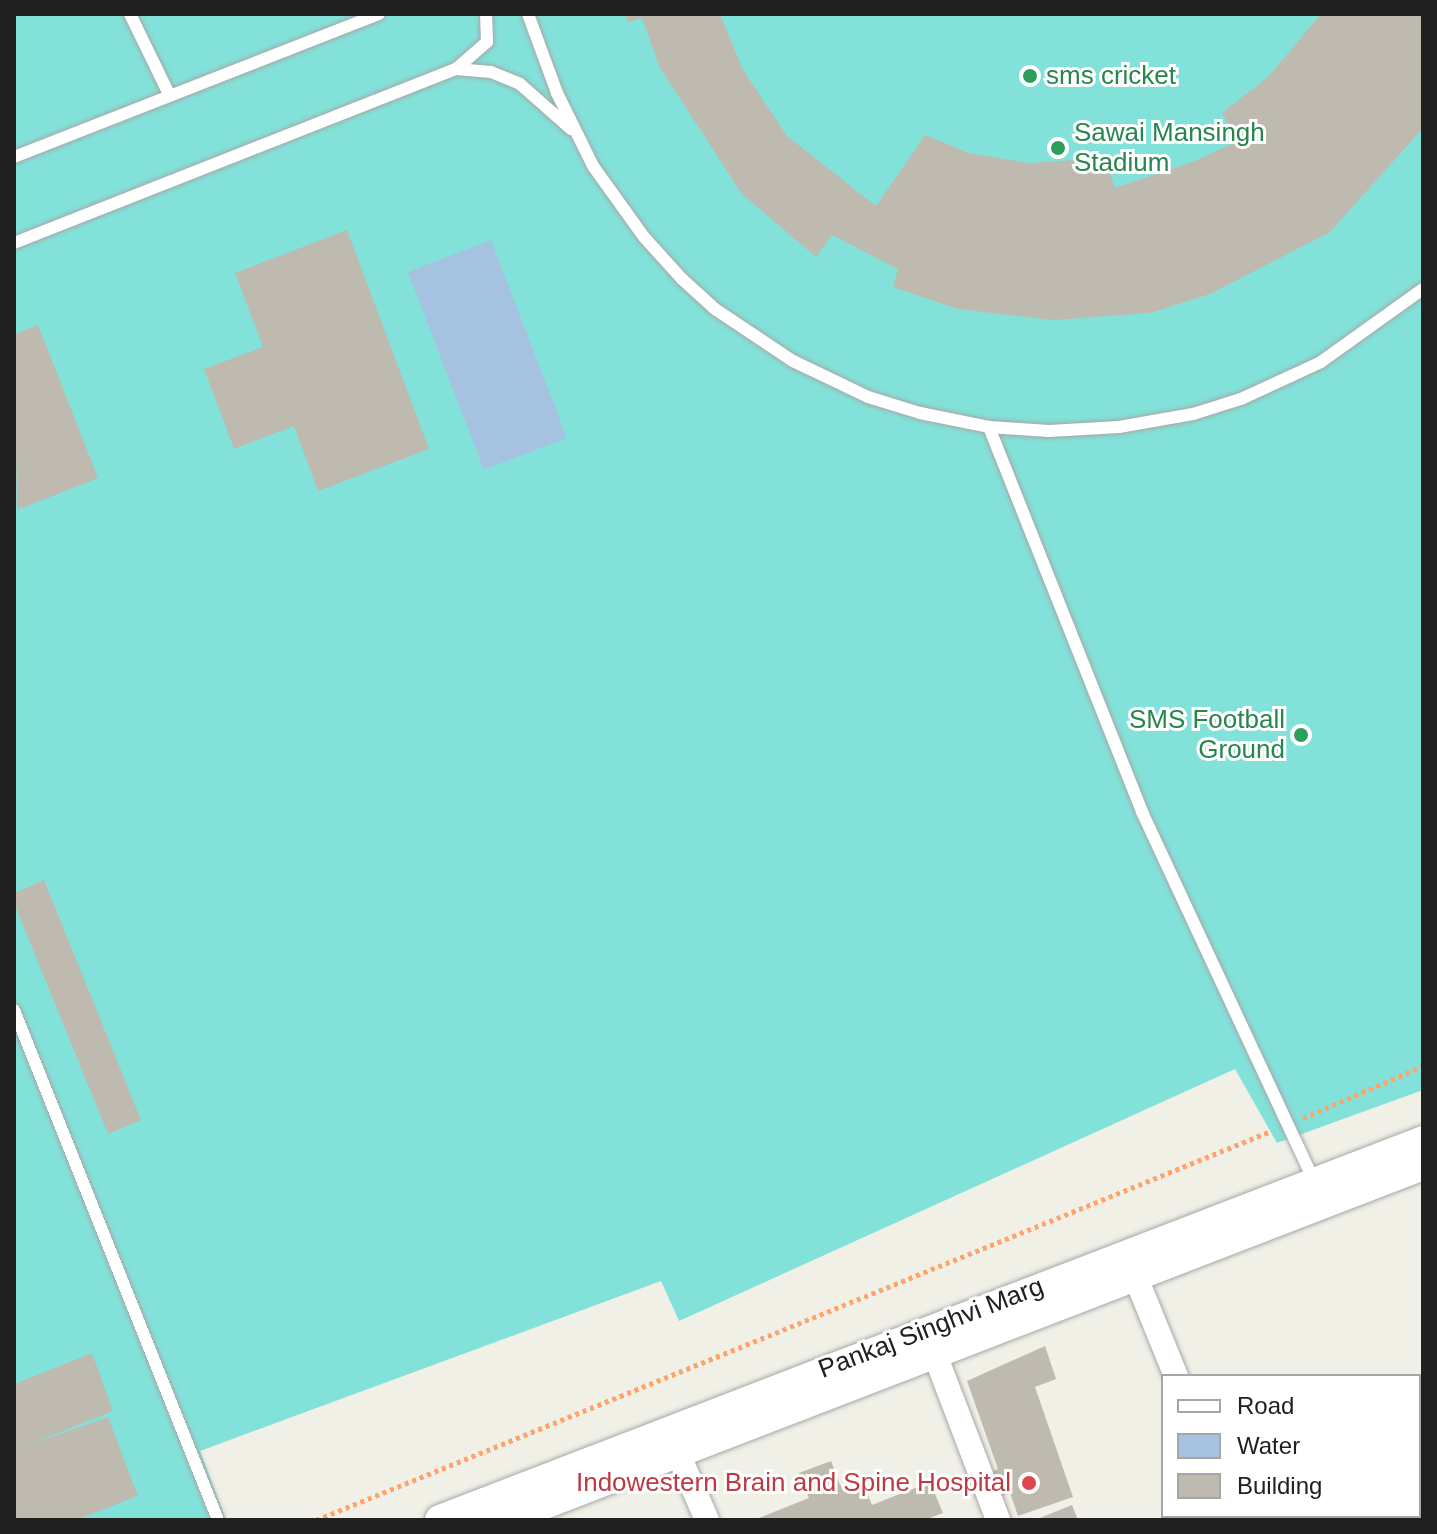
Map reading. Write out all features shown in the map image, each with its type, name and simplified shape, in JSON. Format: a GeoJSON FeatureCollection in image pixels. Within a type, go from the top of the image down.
{"type":"FeatureCollection","features":[{"type":"Feature","properties":{"kind":"street","name":"Pankaj Singhvi Marg"},"geometry":{"type":"LineString","coordinates":[[1130,1268],[1315,1183],[1423,1141]]}},
{"type":"Feature","properties":{"kind":"street","name":"Pankaj Singhvi Marg"},"geometry":{"type":"LineString","coordinates":[[440,1520],[1130,1268],[1423,1165]]}},
{"type":"Feature","properties":{"kind":"street"},"geometry":{"type":"LineString","coordinates":[[1130,1268],[1175,1374]]}},
{"type":"Feature","properties":{"kind":"street","name":"Pankaj Singhvi Marg"},"geometry":{"type":"LineString","coordinates":[[503,1520],[677,1451],[930,1341]]}},
{"type":"Feature","properties":{"kind":"street"},"geometry":{"type":"LineString","coordinates":[[930,1341],[998,1520]]}},
{"type":"Feature","properties":{"kind":"street"},"geometry":{"type":"LineString","coordinates":[[677,1451],[707,1520]]}},
{"type":"Feature","properties":{"kind":"lane"},"geometry":{"type":"LineString","coordinates":[[130,14],[170,96]]}},
{"type":"Feature","properties":{"kind":"lane"},"geometry":{"type":"LineString","coordinates":[[14,157],[379,14]]}},
{"type":"Feature","properties":{"kind":"lane"},"geometry":{"type":"LineString","coordinates":[[14,243],[456,69],[487,42],[486,14]]}},
{"type":"Feature","properties":{"kind":"lane"},"geometry":{"type":"LineString","coordinates":[[528,14],[579,137],[644,237],[682,279],[755,338],[868,397],[989,427],[1109,428],[1222,405],[1321,362],[1423,289]]}},
{"type":"Feature","properties":{"kind":"lane"},"geometry":{"type":"LineString","coordinates":[[456,69],[491,72],[520,84],[579,137]]}},
{"type":"Feature","properties":{"kind":"lane"},"geometry":{"type":"LineString","coordinates":[[989,427],[1142,812],[1315,1183]]}},
{"type":"Feature","properties":{"kind":"lane"},"geometry":{"type":"LineString","coordinates":[[14,1010],[218,1520]]}},
{"type":"Feature","properties":{"kind":"path"},"geometry":{"type":"LineString","coordinates":[[316,1520],[1288,1124],[1423,1066]]}},
{"type":"Feature","properties":{"kind":"shaded area"},"geometry":{"type":"Polygon","coordinates":[[[14,14],[1423,14],[1423,1090],[1277,1143],[1235,1069],[679,1321],[661,1281],[200,1451],[226,1520],[14,1520],[14,14]]]}},
{"type":"Feature","properties":{"kind":"water"},"geometry":{"type":"Polygon","coordinates":[[[491,240],[567,438],[484,470],[408,272],[491,240]]]}},
{"type":"Feature","properties":{"kind":"building"},"geometry":{"type":"Polygon","coordinates":[[[625,14],[720,14],[743,70],[787,136],[876,206],[925,135],[969,153],[1029,163],[1105,158],[1115,188],[1195,161],[1238,141],[1222,113],[1269,76],[1321,14],[1423,14],[1423,128],[1330,232],[1210,294],[1150,313],[1053,320],[958,309],[893,287],[898,269],[832,235],[816,257],[742,194],[660,68],[642,18],[628,22],[625,14]]]}},
{"type":"Feature","properties":{"kind":"building"},"geometry":{"type":"Polygon","coordinates":[[[347,230],[429,449],[318,491],[294,426],[234,449],[204,369],[263,347],[235,273],[347,230]]]}},
{"type":"Feature","properties":{"kind":"building"},"geometry":{"type":"Polygon","coordinates":[[[38,325],[98,478],[17,510],[14,335],[38,325]]]}},
{"type":"Feature","properties":{"kind":"building"},"geometry":{"type":"Polygon","coordinates":[[[44,880],[141,1120],[108,1134],[14,903],[14,893],[44,880]]]}},
{"type":"Feature","properties":{"kind":"building"},"geometry":{"type":"Polygon","coordinates":[[[1045,1346],[1056,1379],[1035,1387],[1073,1497],[1018,1516],[1010,1493],[995,1499],[986,1474],[998,1469],[967,1381],[1045,1346]]]}},
{"type":"Feature","properties":{"kind":"building"},"geometry":{"type":"Polygon","coordinates":[[[92,1353],[113,1411],[26,1446],[108,1417],[138,1496],[76,1520],[14,1520],[14,1384],[92,1353]]]}},
{"type":"Feature","properties":{"kind":"building"},"geometry":{"type":"Polygon","coordinates":[[[831,1461],[840,1485],[861,1478],[872,1505],[930,1482],[943,1513],[924,1520],[754,1520],[809,1498],[799,1473],[831,1461]]]}},
{"type":"Feature","properties":{"kind":"building"},"geometry":{"type":"Polygon","coordinates":[[[1072,1505],[1078,1520],[1035,1520],[1072,1505]]]}},
{"type":"Feature","properties":{"kind":"place","name":"sms cricket"},"geometry":{"type":"Point","coordinates":[1030,76]}},
{"type":"Feature","properties":{"kind":"place","name":"Sawai Mansingh Stadium"},"geometry":{"type":"Point","coordinates":[1058,148]}},
{"type":"Feature","properties":{"kind":"place","name":"SMS Football Ground"},"geometry":{"type":"Point","coordinates":[1301,735]}},
{"type":"Feature","properties":{"kind":"place","name":"Indowestern Brain and Spine Hospital"},"geometry":{"type":"Point","coordinates":[1029,1483]}}]}
